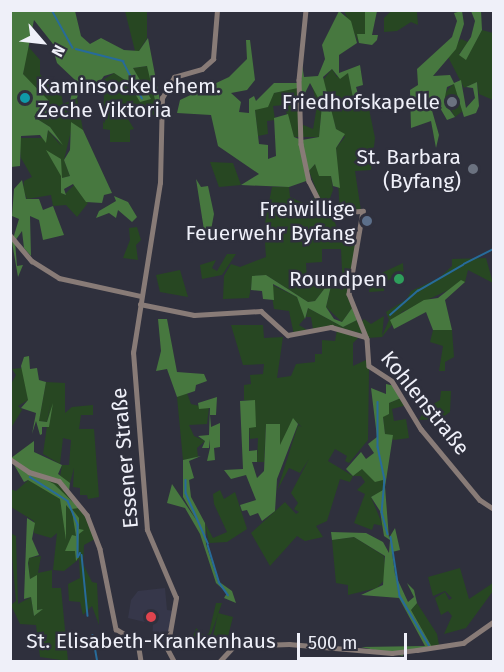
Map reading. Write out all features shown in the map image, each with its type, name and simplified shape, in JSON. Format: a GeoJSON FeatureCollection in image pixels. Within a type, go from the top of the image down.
{"type":"FeatureCollection","features":[{"type":"Feature","properties":{"kind":"street","name":"Essener Straße"},"geometry":{"type":"LineString","coordinates":[[174,662],[167,648],[176,597],[151,541],[142,490],[133,352],[162,164],[162,98],[174,76],[202,69],[214,57],[218,10]]}},
{"type":"Feature","properties":{"kind":"street"},"geometry":{"type":"LineString","coordinates":[[306,10],[300,132],[310,182],[327,215],[363,211],[349,294],[366,338]]}},
{"type":"Feature","properties":{"kind":"street"},"geometry":{"type":"LineString","coordinates":[[10,235],[32,261],[58,278],[83,287],[110,285],[141,296]]}},
{"type":"Feature","properties":{"kind":"street","name":"Kohlenstraße"},"geometry":{"type":"LineString","coordinates":[[140,303],[194,315],[226,309],[261,311],[288,335],[331,327],[366,338],[371,368],[392,381],[421,429],[480,500],[494,509]]}},
{"type":"Feature","properties":{"kind":"street"},"geometry":{"type":"LineString","coordinates":[[10,459],[29,472],[59,481],[87,515],[100,549],[116,629],[138,642],[141,662]]}},
{"type":"Feature","properties":{"kind":"street"},"geometry":{"type":"LineString","coordinates":[[219,662],[233,647],[289,644],[404,652],[463,643],[494,621]]}},
{"type":"Feature","properties":{"kind":"shaded area","name":"St. Elisabeth-Krankenhaus"},"geometry":{"type":"Polygon","coordinates":[[[165,588],[167,610],[175,611],[167,643],[152,643],[153,624],[128,618],[131,600],[138,591],[165,588]]]}},
{"type":"Feature","properties":{"kind":"green space"},"geometry":{"type":"Polygon","coordinates":[[[11,11],[75,11],[81,36],[90,44],[101,38],[124,50],[139,51],[148,38],[160,101],[155,100],[147,66],[133,68],[151,99],[140,102],[128,82],[114,73],[104,76],[95,89],[81,85],[77,98],[70,101],[75,80],[57,63],[55,56],[63,55],[64,47],[53,44],[34,20],[23,74],[49,101],[42,105],[52,116],[37,111],[34,117],[50,127],[63,145],[48,130],[46,143],[40,135],[21,136],[20,166],[11,167],[11,11]]]}},
{"type":"Feature","properties":{"kind":"green space"},"geometry":{"type":"Polygon","coordinates":[[[125,11],[147,11],[147,38],[139,51],[135,51],[125,11]]]}},
{"type":"Feature","properties":{"kind":"green space"},"geometry":{"type":"Polygon","coordinates":[[[339,11],[351,21],[357,43],[339,55],[339,73],[360,65],[363,85],[356,87],[362,108],[355,108],[348,73],[340,79],[332,69],[323,77],[336,129],[345,134],[336,148],[340,188],[333,186],[331,176],[319,176],[315,164],[308,172],[309,180],[289,187],[241,185],[259,174],[218,146],[211,115],[177,113],[180,100],[229,77],[247,59],[246,40],[250,40],[255,80],[247,90],[231,93],[241,102],[239,112],[249,113],[249,99],[254,96],[256,101],[274,83],[299,83],[302,64],[304,77],[318,76],[325,59],[322,45],[339,11]],[[310,83],[301,101],[302,140],[319,137],[322,105],[310,83]],[[298,88],[274,93],[268,107],[255,110],[259,144],[268,145],[268,159],[276,156],[274,118],[288,114],[294,137],[299,139],[298,88]]]}},
{"type":"Feature","properties":{"kind":"green space"},"geometry":{"type":"Polygon","coordinates":[[[344,11],[365,11],[365,34],[358,35],[359,43],[344,11]]]}},
{"type":"Feature","properties":{"kind":"green space"},"geometry":{"type":"Polygon","coordinates":[[[365,11],[377,11],[372,35],[378,35],[372,45],[359,43],[357,34],[365,34],[365,11]]]}},
{"type":"Feature","properties":{"kind":"green space"},"geometry":{"type":"Polygon","coordinates":[[[391,11],[417,12],[418,25],[411,22],[397,31],[384,32],[384,18],[391,11]]]}},
{"type":"Feature","properties":{"kind":"green space"},"geometry":{"type":"Polygon","coordinates":[[[462,11],[464,24],[456,49],[433,76],[450,75],[454,83],[461,80],[466,108],[475,98],[473,88],[466,87],[477,82],[479,106],[476,113],[464,117],[454,84],[447,87],[444,102],[455,117],[447,120],[439,106],[431,107],[439,135],[436,148],[431,121],[411,128],[410,90],[418,85],[417,69],[452,37],[457,21],[454,13],[462,11]]]}},
{"type":"Feature","properties":{"kind":"green space"},"geometry":{"type":"Polygon","coordinates":[[[471,11],[481,11],[482,30],[466,60],[459,55],[471,37],[475,21],[471,11]]]}},
{"type":"Feature","properties":{"kind":"green space"},"geometry":{"type":"Polygon","coordinates":[[[482,30],[493,33],[493,100],[479,94],[477,82],[464,88],[447,55],[461,39],[468,42],[459,54],[466,59],[482,30]]]}},
{"type":"Feature","properties":{"kind":"green space"},"geometry":{"type":"Polygon","coordinates":[[[27,45],[40,60],[40,74],[50,87],[60,87],[63,104],[77,98],[83,130],[71,131],[64,160],[70,176],[62,178],[64,195],[74,185],[88,203],[77,217],[66,205],[53,206],[51,195],[27,199],[23,189],[24,181],[32,177],[21,158],[19,138],[47,138],[48,130],[61,146],[50,127],[34,117],[37,110],[42,114],[44,100],[23,74],[27,45]]]}},
{"type":"Feature","properties":{"kind":"green space"},"geometry":{"type":"Polygon","coordinates":[[[148,66],[152,89],[160,101],[160,117],[127,107],[125,114],[134,129],[130,130],[130,142],[110,142],[110,130],[103,129],[104,92],[95,89],[97,84],[114,73],[145,92],[133,68],[148,66]]]}},
{"type":"Feature","properties":{"kind":"green space"},"geometry":{"type":"Polygon","coordinates":[[[332,69],[337,77],[348,72],[355,108],[369,109],[375,138],[371,170],[355,171],[361,211],[340,214],[336,148],[345,137],[336,129],[323,80],[332,69]]]}},
{"type":"Feature","properties":{"kind":"green space"},"geometry":{"type":"Polygon","coordinates":[[[454,83],[464,110],[455,117],[443,95],[454,83]]]}},
{"type":"Feature","properties":{"kind":"green space"},"geometry":{"type":"Polygon","coordinates":[[[312,85],[322,105],[319,137],[294,137],[284,105],[273,106],[275,120],[267,121],[268,134],[258,136],[255,110],[274,93],[299,87],[301,124],[313,129],[317,106],[312,85]]]}},
{"type":"Feature","properties":{"kind":"green space"},"geometry":{"type":"Polygon","coordinates":[[[71,122],[83,130],[112,193],[104,195],[102,203],[86,202],[73,184],[64,189],[66,195],[61,193],[61,176],[46,150],[61,159],[62,178],[70,176],[64,160],[70,150],[71,122]]]}},
{"type":"Feature","properties":{"kind":"green space"},"geometry":{"type":"Polygon","coordinates":[[[210,162],[233,163],[241,185],[219,187],[210,162]]]}},
{"type":"Feature","properties":{"kind":"green space"},"geometry":{"type":"Polygon","coordinates":[[[315,164],[331,176],[333,190],[325,212],[309,171],[315,164]]]}},
{"type":"Feature","properties":{"kind":"green space"},"geometry":{"type":"Polygon","coordinates":[[[196,179],[201,187],[208,186],[214,214],[211,230],[204,230],[196,179]]]}},
{"type":"Feature","properties":{"kind":"green space"},"geometry":{"type":"Polygon","coordinates":[[[22,180],[26,199],[39,199],[43,210],[53,206],[64,235],[43,240],[39,220],[30,216],[31,256],[24,248],[22,231],[15,241],[17,266],[23,265],[18,277],[12,242],[19,219],[12,216],[14,189],[22,180]]]}},
{"type":"Feature","properties":{"kind":"green space"},"geometry":{"type":"Polygon","coordinates":[[[272,187],[289,187],[290,197],[305,204],[318,195],[325,215],[305,218],[333,217],[340,237],[359,244],[346,284],[352,308],[342,322],[326,307],[331,286],[343,290],[341,249],[322,249],[322,262],[306,263],[307,281],[310,276],[328,284],[315,301],[308,302],[266,275],[253,276],[249,298],[223,299],[224,276],[231,264],[240,267],[266,257],[264,228],[272,187]]]}},
{"type":"Feature","properties":{"kind":"green space"},"geometry":{"type":"Polygon","coordinates":[[[114,196],[128,202],[137,217],[132,222],[118,210],[116,218],[109,213],[96,218],[99,211],[116,201],[114,196]]]}},
{"type":"Feature","properties":{"kind":"green space"},"geometry":{"type":"Polygon","coordinates":[[[137,227],[141,240],[136,245],[138,260],[123,258],[130,240],[129,228],[137,227]]]}},
{"type":"Feature","properties":{"kind":"green space"},"geometry":{"type":"Polygon","coordinates":[[[227,254],[236,254],[222,275],[202,279],[200,265],[216,260],[212,268],[217,271],[227,254]]]}},
{"type":"Feature","properties":{"kind":"green space"},"geometry":{"type":"Polygon","coordinates":[[[486,258],[493,283],[468,270],[465,282],[402,312],[382,337],[367,338],[360,324],[364,319],[371,324],[384,316],[382,336],[389,320],[386,312],[407,299],[411,291],[439,278],[452,266],[452,259],[486,258]]]}},
{"type":"Feature","properties":{"kind":"green space"},"geometry":{"type":"Polygon","coordinates":[[[403,263],[404,279],[392,277],[384,284],[384,291],[369,292],[371,278],[403,263]]]}},
{"type":"Feature","properties":{"kind":"green space"},"geometry":{"type":"Polygon","coordinates":[[[180,270],[188,297],[160,292],[156,275],[180,270]]]}},
{"type":"Feature","properties":{"kind":"green space"},"geometry":{"type":"Polygon","coordinates":[[[266,275],[308,302],[315,301],[328,284],[331,286],[326,307],[334,319],[342,322],[352,308],[357,320],[343,327],[308,308],[305,319],[297,297],[273,284],[274,300],[263,299],[262,291],[251,290],[252,276],[266,275]]]}},
{"type":"Feature","properties":{"kind":"green space"},"geometry":{"type":"Polygon","coordinates":[[[461,280],[465,282],[445,300],[452,330],[433,330],[426,312],[394,329],[390,320],[424,300],[438,298],[461,280]]]}},
{"type":"Feature","properties":{"kind":"green space"},"geometry":{"type":"Polygon","coordinates":[[[270,284],[297,297],[305,318],[299,325],[307,330],[294,335],[289,311],[274,309],[270,284]]]}},
{"type":"Feature","properties":{"kind":"green space"},"geometry":{"type":"Polygon","coordinates":[[[308,308],[343,327],[357,320],[363,334],[334,326],[313,329],[311,317],[306,317],[308,308]]]}},
{"type":"Feature","properties":{"kind":"green space"},"geometry":{"type":"Polygon","coordinates":[[[158,319],[167,319],[177,372],[204,374],[207,381],[196,385],[195,391],[177,397],[167,369],[156,371],[161,351],[158,319]]]}},
{"type":"Feature","properties":{"kind":"green space"},"geometry":{"type":"Polygon","coordinates":[[[231,325],[263,325],[264,338],[283,337],[277,378],[291,376],[296,364],[315,362],[315,354],[322,354],[322,340],[335,341],[337,330],[360,336],[353,343],[353,366],[366,360],[369,369],[368,440],[349,463],[345,461],[347,456],[335,449],[328,461],[353,476],[350,482],[340,479],[327,521],[316,526],[323,537],[305,541],[297,536],[270,566],[251,533],[285,502],[296,514],[299,512],[294,509],[298,503],[291,493],[309,459],[300,473],[289,468],[277,491],[298,425],[302,427],[293,419],[280,446],[280,424],[266,424],[264,462],[257,462],[258,438],[250,439],[249,428],[255,401],[244,400],[244,385],[251,384],[250,375],[263,374],[264,364],[243,365],[231,325]]]}},
{"type":"Feature","properties":{"kind":"green space"},"geometry":{"type":"Polygon","coordinates":[[[433,330],[452,330],[454,357],[445,362],[445,371],[439,371],[443,346],[430,342],[433,330]]]}},
{"type":"Feature","properties":{"kind":"green space"},"geometry":{"type":"Polygon","coordinates":[[[29,356],[30,369],[37,368],[39,380],[46,382],[39,421],[47,422],[53,403],[49,427],[42,427],[40,435],[36,421],[32,434],[36,413],[21,408],[28,400],[21,366],[24,357],[29,356]]]}},
{"type":"Feature","properties":{"kind":"green space"},"geometry":{"type":"Polygon","coordinates":[[[21,368],[26,371],[28,400],[18,406],[22,410],[11,428],[11,384],[16,375],[12,369],[21,368]]]}},
{"type":"Feature","properties":{"kind":"green space"},"geometry":{"type":"Polygon","coordinates":[[[46,382],[65,383],[65,413],[72,407],[93,405],[93,415],[81,415],[79,429],[94,429],[99,497],[88,499],[87,495],[80,495],[80,488],[73,487],[74,468],[70,483],[60,477],[62,465],[69,465],[71,440],[63,438],[60,464],[43,454],[50,404],[47,422],[39,421],[46,382]]]}},
{"type":"Feature","properties":{"kind":"green space"},"geometry":{"type":"Polygon","coordinates":[[[386,384],[395,386],[401,398],[389,403],[389,414],[383,417],[385,434],[393,435],[385,487],[389,538],[395,528],[400,550],[392,552],[395,574],[408,602],[414,597],[407,583],[414,590],[417,603],[411,610],[432,647],[402,652],[403,656],[361,647],[425,646],[399,598],[361,595],[383,585],[385,556],[354,537],[332,540],[331,532],[366,533],[383,542],[389,553],[390,540],[384,536],[380,511],[371,497],[383,490],[383,480],[375,482],[362,469],[353,476],[346,469],[361,452],[366,459],[374,453],[368,444],[377,437],[371,388],[386,394],[386,384]]]}},
{"type":"Feature","properties":{"kind":"green space"},"geometry":{"type":"Polygon","coordinates":[[[441,391],[451,391],[450,412],[440,419],[419,420],[425,409],[440,400],[441,391]]]}},
{"type":"Feature","properties":{"kind":"green space"},"geometry":{"type":"Polygon","coordinates":[[[187,393],[191,404],[209,408],[207,424],[189,425],[194,436],[205,441],[197,448],[198,457],[183,460],[177,397],[187,393]]]}},
{"type":"Feature","properties":{"kind":"green space"},"geometry":{"type":"Polygon","coordinates":[[[217,397],[216,415],[210,415],[211,427],[220,423],[220,447],[214,448],[215,460],[207,461],[210,448],[209,439],[209,448],[202,448],[205,441],[198,436],[209,435],[210,408],[199,409],[198,403],[217,397]]]}},
{"type":"Feature","properties":{"kind":"green space"},"geometry":{"type":"Polygon","coordinates":[[[401,398],[407,405],[392,409],[394,421],[406,419],[409,438],[394,440],[385,434],[383,416],[389,414],[389,403],[401,398]]]}},
{"type":"Feature","properties":{"kind":"green space"},"geometry":{"type":"Polygon","coordinates":[[[255,400],[256,427],[249,428],[249,451],[257,450],[257,462],[252,462],[257,478],[264,471],[266,424],[280,424],[280,445],[293,418],[298,424],[277,479],[275,511],[262,521],[258,513],[250,516],[247,510],[242,511],[240,505],[256,500],[246,475],[231,479],[224,470],[243,469],[240,401],[255,400]]]}},
{"type":"Feature","properties":{"kind":"green space"},"geometry":{"type":"Polygon","coordinates":[[[34,441],[34,452],[62,465],[58,474],[70,483],[69,491],[57,479],[33,473],[11,458],[34,441]]]}},
{"type":"Feature","properties":{"kind":"green space"},"geometry":{"type":"Polygon","coordinates":[[[201,456],[189,461],[194,478],[189,480],[191,497],[205,523],[206,544],[218,581],[232,591],[236,603],[224,598],[227,593],[216,583],[200,534],[185,508],[167,503],[172,484],[197,521],[183,497],[183,460],[201,456]]]}},
{"type":"Feature","properties":{"kind":"green space"},"geometry":{"type":"Polygon","coordinates":[[[13,463],[54,484],[79,508],[72,509],[79,518],[79,529],[84,530],[79,534],[76,561],[75,551],[65,551],[72,535],[76,536],[72,512],[66,505],[66,540],[60,499],[28,480],[24,482],[13,463]]]}},
{"type":"Feature","properties":{"kind":"green space"},"geometry":{"type":"Polygon","coordinates":[[[362,468],[375,481],[383,479],[383,491],[371,497],[383,526],[374,524],[372,530],[354,523],[365,494],[357,490],[365,482],[361,476],[353,476],[362,468]]]}},
{"type":"Feature","properties":{"kind":"green space"},"geometry":{"type":"Polygon","coordinates":[[[34,475],[57,480],[85,514],[95,539],[84,545],[83,564],[92,582],[97,583],[99,625],[92,606],[83,615],[80,602],[69,601],[68,584],[80,578],[79,559],[64,571],[53,570],[57,533],[51,538],[34,533],[34,521],[11,507],[10,489],[16,491],[34,475]]]}},
{"type":"Feature","properties":{"kind":"green space"},"geometry":{"type":"Polygon","coordinates":[[[220,490],[224,499],[235,492],[247,529],[227,542],[209,543],[205,523],[213,538],[227,532],[214,504],[213,494],[220,490]]]}},
{"type":"Feature","properties":{"kind":"green space"},"geometry":{"type":"Polygon","coordinates":[[[27,518],[35,523],[32,539],[39,555],[29,558],[30,579],[37,575],[37,610],[43,609],[34,616],[31,597],[24,599],[27,518]]]}},
{"type":"Feature","properties":{"kind":"green space"},"geometry":{"type":"Polygon","coordinates":[[[10,533],[16,536],[18,604],[31,597],[34,616],[42,609],[37,610],[37,576],[30,579],[28,558],[41,556],[38,573],[52,570],[52,588],[61,588],[68,661],[40,657],[36,625],[20,624],[11,605],[16,601],[10,533]]]}},
{"type":"Feature","properties":{"kind":"green space"},"geometry":{"type":"Polygon","coordinates":[[[354,537],[384,556],[386,578],[377,588],[348,595],[348,585],[336,583],[332,540],[354,537]]]}},
{"type":"Feature","properties":{"kind":"green space"},"geometry":{"type":"Polygon","coordinates":[[[460,568],[469,599],[493,583],[493,591],[466,628],[444,634],[452,616],[448,611],[441,615],[435,598],[445,592],[449,600],[452,598],[445,591],[433,596],[428,577],[460,568]]]}},
{"type":"Feature","properties":{"kind":"green space"},"geometry":{"type":"Polygon","coordinates":[[[216,603],[222,603],[210,637],[214,647],[191,642],[196,628],[205,636],[209,633],[216,603]]]}},
{"type":"Feature","properties":{"kind":"green space"},"geometry":{"type":"Polygon","coordinates":[[[417,603],[437,634],[439,645],[432,647],[411,610],[417,603]]]}},
{"type":"Feature","properties":{"kind":"green space"},"geometry":{"type":"Polygon","coordinates":[[[218,613],[233,617],[227,640],[222,644],[213,637],[217,637],[213,636],[218,613]]]}},
{"type":"Feature","properties":{"kind":"waterway"},"geometry":{"type":"LineString","coordinates":[[52,10],[73,48]]}},
{"type":"Feature","properties":{"kind":"waterway"},"geometry":{"type":"LineString","coordinates":[[76,49],[123,61],[142,98]]}},
{"type":"Feature","properties":{"kind":"waterway"},"geometry":{"type":"LineString","coordinates":[[464,264],[494,249]]}},
{"type":"Feature","properties":{"kind":"waterway"},"geometry":{"type":"LineString","coordinates":[[390,315],[418,291],[463,265]]}},
{"type":"Feature","properties":{"kind":"waterway"},"geometry":{"type":"LineString","coordinates":[[378,402],[378,447],[385,479],[382,512],[388,534]]}},
{"type":"Feature","properties":{"kind":"waterway"},"geometry":{"type":"LineString","coordinates":[[30,477],[68,501],[78,525],[78,557],[80,553]]}},
{"type":"Feature","properties":{"kind":"waterway"},"geometry":{"type":"LineString","coordinates":[[186,480],[186,493],[208,543]]}},
{"type":"Feature","properties":{"kind":"waterway"},"geometry":{"type":"LineString","coordinates":[[391,537],[400,596],[429,645]]}},
{"type":"Feature","properties":{"kind":"waterway"},"geometry":{"type":"LineString","coordinates":[[208,545],[219,582],[228,595]]}},
{"type":"Feature","properties":{"kind":"waterway"},"geometry":{"type":"LineString","coordinates":[[82,555],[88,616]]}},
{"type":"Feature","properties":{"kind":"waterway"},"geometry":{"type":"LineString","coordinates":[[93,635],[98,662]]}},
{"type":"Feature","properties":{"kind":"place","name":"Kaminsockel ehem. Zeche Viktoria"},"geometry":{"type":"Point","coordinates":[25,98]}},
{"type":"Feature","properties":{"kind":"place","name":"Friedhofskapelle"},"geometry":{"type":"Point","coordinates":[452,102]}},
{"type":"Feature","properties":{"kind":"place","name":"St. Barbara (Byfang)"},"geometry":{"type":"Point","coordinates":[473,169]}},
{"type":"Feature","properties":{"kind":"place","name":"Freiwillige Feuerwehr Byfang"},"geometry":{"type":"Point","coordinates":[367,221]}},
{"type":"Feature","properties":{"kind":"place","name":"Roundpen"},"geometry":{"type":"Point","coordinates":[399,279]}},
{"type":"Feature","properties":{"kind":"place","name":"St. Elisabeth-Krankenhaus"},"geometry":{"type":"Point","coordinates":[151,617]}}]}
